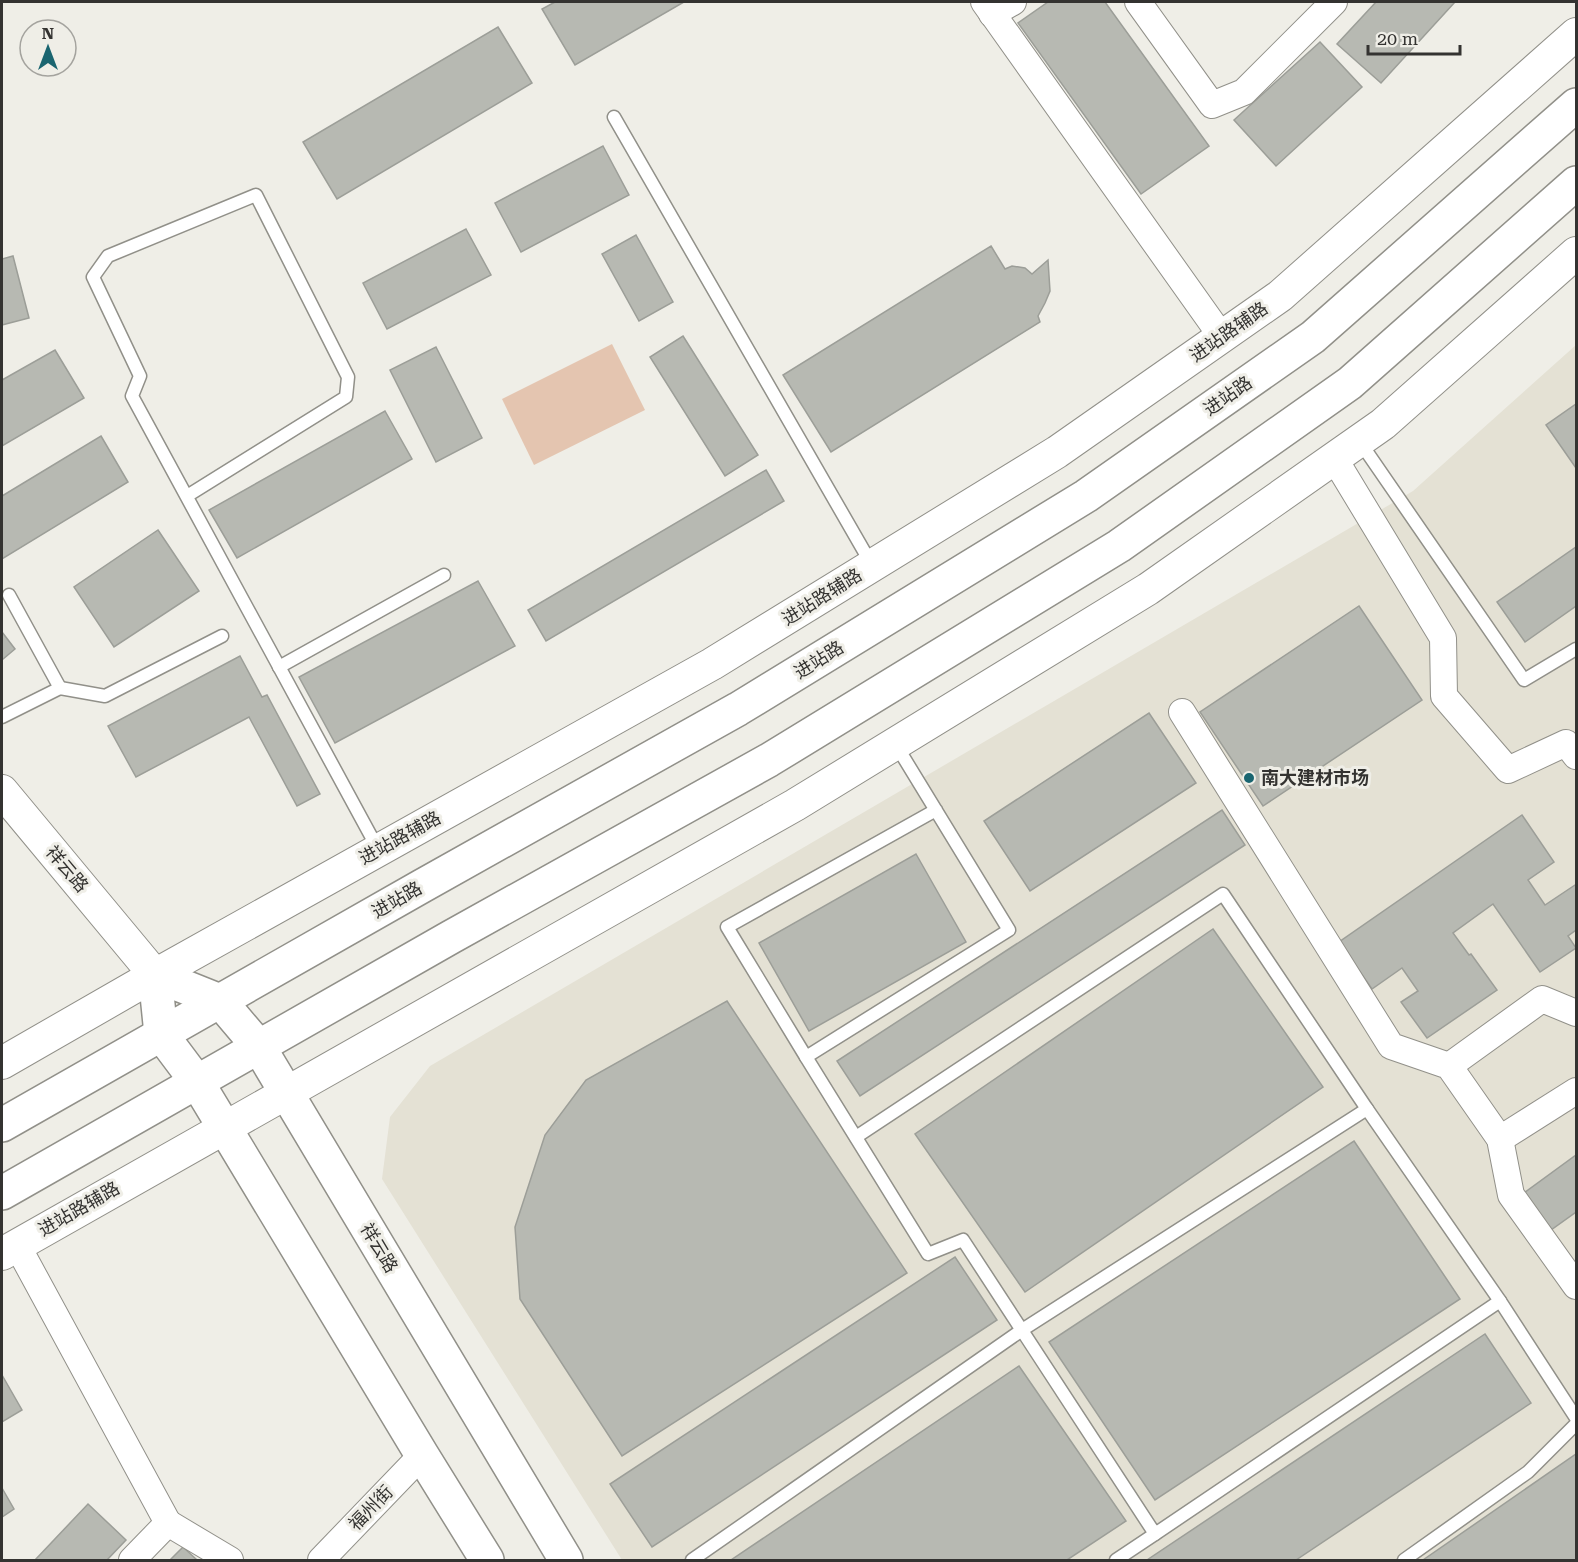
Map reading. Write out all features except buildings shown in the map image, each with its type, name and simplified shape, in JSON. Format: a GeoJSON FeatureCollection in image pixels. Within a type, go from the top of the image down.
{"type":"FeatureCollection","features":[{"type":"Feature","properties":{"kind":"main road","name":"进站路"},"geometry":{"type":"LineString","coordinates":[[2,1125],[738,709],[1086,496],[1313,337],[1576,105]]}},
{"type":"Feature","properties":{"kind":"main road"},"geometry":{"type":"LineString","coordinates":[[2,1193],[451,937],[769,760],[1119,546],[1350,383],[1576,183]]}},
{"type":"Feature","properties":{"kind":"main road","name":"祥云路"},"geometry":{"type":"LineString","coordinates":[[155,975],[220,1001],[260,1047],[566,1560]]}},
{"type":"Feature","properties":{"kind":"main road"},"geometry":{"type":"LineString","coordinates":[[155,975],[161,1034],[197,1082],[487,1560]]}},
{"type":"Feature","properties":{"kind":"street"},"geometry":{"type":"LineString","coordinates":[[1138,2],[1212,105],[1244,92],[1334,2]]}},
{"type":"Feature","properties":{"kind":"street"},"geometry":{"type":"LineString","coordinates":[[996,6],[1222,337]]}},
{"type":"Feature","properties":{"kind":"street","name":"进站路辅路"},"geometry":{"type":"LineString","coordinates":[[2,1064],[155,975],[712,664],[1057,452],[1280,296],[1576,34]]}},
{"type":"Feature","properties":{"kind":"street","name":"进站路辅路"},"geometry":{"type":"LineString","coordinates":[[9,1249],[795,805],[1148,589],[1383,424],[1576,253]]}},
{"type":"Feature","properties":{"kind":"street"},"geometry":{"type":"LineString","coordinates":[[1347,449],[1443,638],[1444,696],[1508,770],[1566,743],[1576,756]]}},
{"type":"Feature","properties":{"kind":"street"},"geometry":{"type":"LineString","coordinates":[[1182,712],[1391,1046],[1449,1066],[1500,1139],[1511,1195],[1576,1286]]}},
{"type":"Feature","properties":{"kind":"street","name":"祥云路"},"geometry":{"type":"LineString","coordinates":[[2,791],[155,975]]}},
{"type":"Feature","properties":{"kind":"street"},"geometry":{"type":"LineString","coordinates":[[1449,1066],[1542,999],[1576,1013]]}},
{"type":"Feature","properties":{"kind":"street"},"geometry":{"type":"LineString","coordinates":[[1500,1139],[1576,1091]]}},
{"type":"Feature","properties":{"kind":"street"},"geometry":{"type":"LineString","coordinates":[[9,1249],[168,1523],[230,1560]]}},
{"type":"Feature","properties":{"kind":"street","name":"福州街"},"geometry":{"type":"LineString","coordinates":[[321,1560],[422,1455]]}},
{"type":"Feature","properties":{"kind":"street"},"geometry":{"type":"LineString","coordinates":[[132,1560],[168,1523]]}},
{"type":"Feature","properties":{"kind":"lane"},"geometry":{"type":"LineString","coordinates":[[614,117],[872,566]]}},
{"type":"Feature","properties":{"kind":"lane"},"geometry":{"type":"LineString","coordinates":[[187,496],[346,397],[348,377],[256,195],[108,256],[93,277],[140,376],[132,396],[378,850]]}},
{"type":"Feature","properties":{"kind":"lane"},"geometry":{"type":"LineString","coordinates":[[1347,449],[1524,680],[1576,649]]}},
{"type":"Feature","properties":{"kind":"lane"},"geometry":{"type":"LineString","coordinates":[[279,667],[444,575]]}},
{"type":"Feature","properties":{"kind":"lane"},"geometry":{"type":"LineString","coordinates":[[9,595],[60,687]]}},
{"type":"Feature","properties":{"kind":"lane"},"geometry":{"type":"LineString","coordinates":[[2,717],[60,687],[105,696],[222,636]]}},
{"type":"Feature","properties":{"kind":"lane"},"geometry":{"type":"LineString","coordinates":[[806,1057],[1009,930],[896,744]]}},
{"type":"Feature","properties":{"kind":"lane"},"geometry":{"type":"LineString","coordinates":[[936,810],[727,927],[928,1254],[963,1240],[1155,1534]]}},
{"type":"Feature","properties":{"kind":"lane"},"geometry":{"type":"LineString","coordinates":[[856,1137],[1223,894],[1366,1109],[1500,1301],[1576,1418]]}},
{"type":"Feature","properties":{"kind":"lane"},"geometry":{"type":"LineString","coordinates":[[692,1560],[1022,1330],[1366,1109]]}},
{"type":"Feature","properties":{"kind":"lane"},"geometry":{"type":"LineString","coordinates":[[1116,1560],[1500,1301]]}},
{"type":"Feature","properties":{"kind":"lane"},"geometry":{"type":"LineString","coordinates":[[1404,1560],[1528,1472],[1576,1424]]}},
{"type":"Feature","properties":{"kind":"shaded area"},"geometry":{"type":"Polygon","coordinates":[[[612,344],[645,410],[534,465],[502,399],[612,344]]]}},
{"type":"Feature","properties":{"kind":"shaded area","name":"南大建材市场"},"geometry":{"type":"Polygon","coordinates":[[[1576,345],[1576,1560],[622,1560],[382,1179],[390,1117],[430,1066],[1413,491],[1576,345]]]}},
{"type":"Feature","properties":{"kind":"place","name":"南大建材市场"},"geometry":{"type":"Point","coordinates":[1249,778]}}]}
